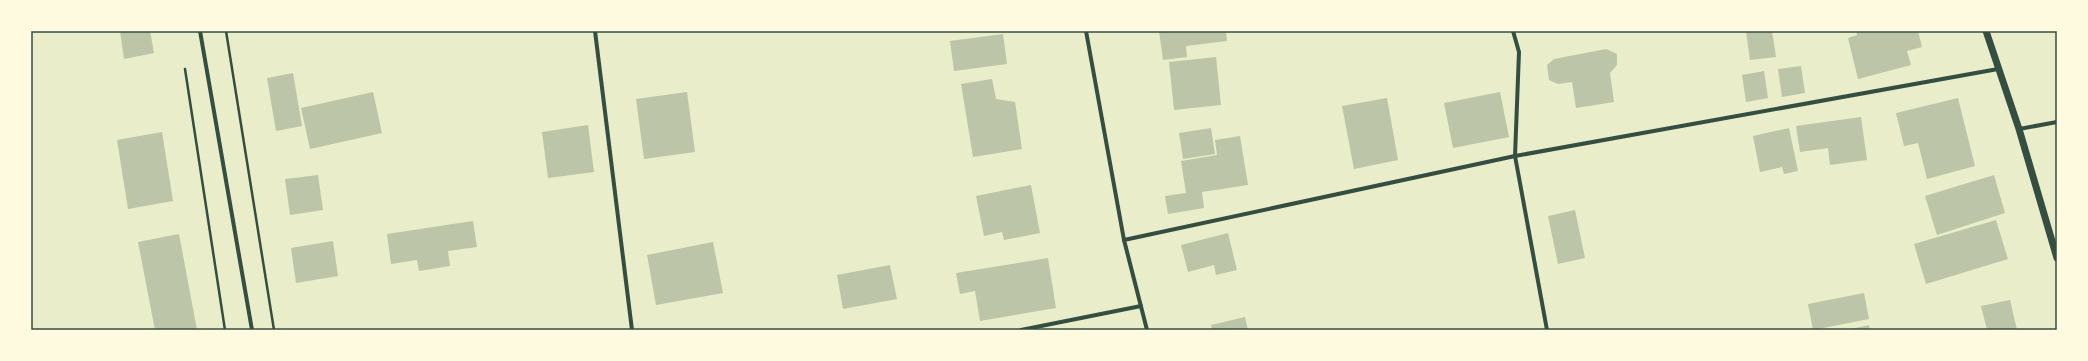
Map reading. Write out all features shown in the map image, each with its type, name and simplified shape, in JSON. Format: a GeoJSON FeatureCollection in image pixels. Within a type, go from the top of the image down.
{"type":"FeatureCollection","features":[{"type":"Feature","properties":{"kind":"street"},"geometry":{"type":"LineString","coordinates":[[200,31],[252,330]]}},
{"type":"Feature","properties":{"kind":"street"},"geometry":{"type":"LineString","coordinates":[[595,31],[632,330]]}},
{"type":"Feature","properties":{"kind":"street"},"geometry":{"type":"LineString","coordinates":[[1086,31],[1124,240],[1147,330]]}},
{"type":"Feature","properties":{"kind":"street"},"geometry":{"type":"LineString","coordinates":[[1513,31],[1519,52],[1515,156],[1547,330]]}},
{"type":"Feature","properties":{"kind":"street"},"geometry":{"type":"LineString","coordinates":[[1986,31],[2019,129],[2057,258]]}},
{"type":"Feature","properties":{"kind":"street"},"geometry":{"type":"LineString","coordinates":[[1124,240],[1515,156],[1998,69]]}},
{"type":"Feature","properties":{"kind":"street"},"geometry":{"type":"LineString","coordinates":[[2019,129],[2057,122]]}},
{"type":"Feature","properties":{"kind":"street"},"geometry":{"type":"LineString","coordinates":[[1021,330],[1141,306]]}},
{"type":"Feature","properties":{"kind":"path"},"geometry":{"type":"LineString","coordinates":[[226,31],[274,330]]}},
{"type":"Feature","properties":{"kind":"path"},"geometry":{"type":"LineString","coordinates":[[184,62],[225,330]]}},
{"type":"Feature","properties":{"kind":"building"},"geometry":{"type":"Polygon","coordinates":[[[120,31],[150,31],[154,53],[124,59],[120,31]]]}},
{"type":"Feature","properties":{"kind":"building"},"geometry":{"type":"Polygon","coordinates":[[[1159,31],[1226,31],[1227,41],[1186,46],[1187,57],[1163,60],[1159,31]]]}},
{"type":"Feature","properties":{"kind":"building"},"geometry":{"type":"Polygon","coordinates":[[[1746,31],[1772,31],[1776,57],[1750,60],[1746,31]]]}},
{"type":"Feature","properties":{"kind":"building"},"geometry":{"type":"Polygon","coordinates":[[[1856,31],[1918,31],[1922,47],[1907,51],[1911,65],[1858,79],[1848,38],[1857,35],[1856,31]]]}},
{"type":"Feature","properties":{"kind":"building"},"geometry":{"type":"Polygon","coordinates":[[[1003,34],[1007,64],[954,71],[950,41],[1003,34]]]}},
{"type":"Feature","properties":{"kind":"building"},"geometry":{"type":"Polygon","coordinates":[[[1606,49],[1617,54],[1617,65],[1610,73],[1614,102],[1576,108],[1572,82],[1558,84],[1549,80],[1547,65],[1554,59],[1606,49]]]}},
{"type":"Feature","properties":{"kind":"building"},"geometry":{"type":"Polygon","coordinates":[[[1216,57],[1221,105],[1174,110],[1169,62],[1216,57]]]}},
{"type":"Feature","properties":{"kind":"building"},"geometry":{"type":"Polygon","coordinates":[[[1801,66],[1805,93],[1782,97],[1778,69],[1801,66]]]}},
{"type":"Feature","properties":{"kind":"building"},"geometry":{"type":"Polygon","coordinates":[[[1764,71],[1768,98],[1746,102],[1742,75],[1764,71]]]}},
{"type":"Feature","properties":{"kind":"building"},"geometry":{"type":"Polygon","coordinates":[[[293,73],[302,126],[276,131],[267,78],[293,73]]]}},
{"type":"Feature","properties":{"kind":"building"},"geometry":{"type":"Polygon","coordinates":[[[992,79],[996,99],[1015,102],[1022,149],[973,157],[961,84],[992,79]]]}},
{"type":"Feature","properties":{"kind":"building"},"geometry":{"type":"Polygon","coordinates":[[[373,92],[382,133],[310,149],[301,108],[373,92]]]}},
{"type":"Feature","properties":{"kind":"building"},"geometry":{"type":"Polygon","coordinates":[[[687,92],[695,152],[644,159],[636,99],[687,92]]]}},
{"type":"Feature","properties":{"kind":"building"},"geometry":{"type":"Polygon","coordinates":[[[1500,92],[1509,137],[1453,148],[1444,103],[1500,92]]]}},
{"type":"Feature","properties":{"kind":"building"},"geometry":{"type":"Polygon","coordinates":[[[1387,98],[1398,160],[1354,169],[1342,106],[1387,98]]]}},
{"type":"Feature","properties":{"kind":"building"},"geometry":{"type":"Polygon","coordinates":[[[1958,98],[1975,166],[1927,179],[1918,143],[1904,146],[1896,113],[1958,98]]]}},
{"type":"Feature","properties":{"kind":"building"},"geometry":{"type":"Polygon","coordinates":[[[1861,117],[1867,160],[1830,165],[1828,148],[1800,152],[1796,126],[1861,117]]]}},
{"type":"Feature","properties":{"kind":"building"},"geometry":{"type":"Polygon","coordinates":[[[588,125],[594,172],[548,178],[542,132],[588,125]]]}},
{"type":"Feature","properties":{"kind":"building"},"geometry":{"type":"Polygon","coordinates":[[[1211,128],[1215,154],[1183,159],[1179,133],[1211,128]]]}},
{"type":"Feature","properties":{"kind":"building"},"geometry":{"type":"Polygon","coordinates":[[[1789,128],[1798,171],[1784,174],[1782,167],[1760,172],[1753,136],[1789,128]]]}},
{"type":"Feature","properties":{"kind":"building"},"geometry":{"type":"Polygon","coordinates":[[[162,132],[173,201],[128,209],[117,140],[162,132]]]}},
{"type":"Feature","properties":{"kind":"building"},"geometry":{"type":"Polygon","coordinates":[[[1240,136],[1248,185],[1202,192],[1204,208],[1168,214],[1165,196],[1186,193],[1181,161],[1217,155],[1215,140],[1240,136]]]}},
{"type":"Feature","properties":{"kind":"building"},"geometry":{"type":"Polygon","coordinates":[[[318,175],[323,210],[290,215],[285,179],[318,175]]]}},
{"type":"Feature","properties":{"kind":"building"},"geometry":{"type":"Polygon","coordinates":[[[1994,175],[2005,213],[1937,235],[1925,196],[1994,175]]]}},
{"type":"Feature","properties":{"kind":"building"},"geometry":{"type":"Polygon","coordinates":[[[1031,185],[1040,233],[1004,240],[1002,232],[984,236],[976,196],[1031,185]]]}},
{"type":"Feature","properties":{"kind":"building"},"geometry":{"type":"Polygon","coordinates":[[[1575,210],[1585,258],[1558,264],[1548,216],[1575,210]]]}},
{"type":"Feature","properties":{"kind":"building"},"geometry":{"type":"Polygon","coordinates":[[[1996,220],[2008,259],[1926,284],[1914,244],[1996,220]]]}},
{"type":"Feature","properties":{"kind":"building"},"geometry":{"type":"Polygon","coordinates":[[[473,221],[477,247],[448,251],[450,266],[419,271],[417,260],[391,264],[387,234],[473,221]]]}},
{"type":"Feature","properties":{"kind":"building"},"geometry":{"type":"Polygon","coordinates":[[[1228,233],[1237,270],[1216,275],[1214,265],[1188,272],[1181,245],[1228,233]]]}},
{"type":"Feature","properties":{"kind":"building"},"geometry":{"type":"Polygon","coordinates":[[[179,234],[197,330],[155,330],[138,242],[179,234]]]}},
{"type":"Feature","properties":{"kind":"building"},"geometry":{"type":"Polygon","coordinates":[[[333,241],[338,276],[296,283],[291,248],[333,241]]]}},
{"type":"Feature","properties":{"kind":"building"},"geometry":{"type":"Polygon","coordinates":[[[713,242],[723,293],[656,305],[647,255],[713,242]]]}},
{"type":"Feature","properties":{"kind":"building"},"geometry":{"type":"Polygon","coordinates":[[[1048,258],[1056,308],[980,321],[975,291],[960,294],[956,273],[1048,258]]]}},
{"type":"Feature","properties":{"kind":"building"},"geometry":{"type":"Polygon","coordinates":[[[890,265],[897,299],[843,309],[837,275],[890,265]]]}},
{"type":"Feature","properties":{"kind":"building"},"geometry":{"type":"Polygon","coordinates":[[[1864,293],[1869,319],[1813,330],[1808,304],[1864,293]]]}},
{"type":"Feature","properties":{"kind":"building"},"geometry":{"type":"Polygon","coordinates":[[[2010,300],[2017,330],[1987,330],[1981,306],[2010,300]]]}},
{"type":"Feature","properties":{"kind":"building"},"geometry":{"type":"Polygon","coordinates":[[[1245,317],[1248,330],[1212,330],[1211,325],[1245,317]]]}},
{"type":"Feature","properties":{"kind":"building"},"geometry":{"type":"Polygon","coordinates":[[[1869,325],[1870,330],[1851,330],[1851,329],[1869,325]]]}}]}
